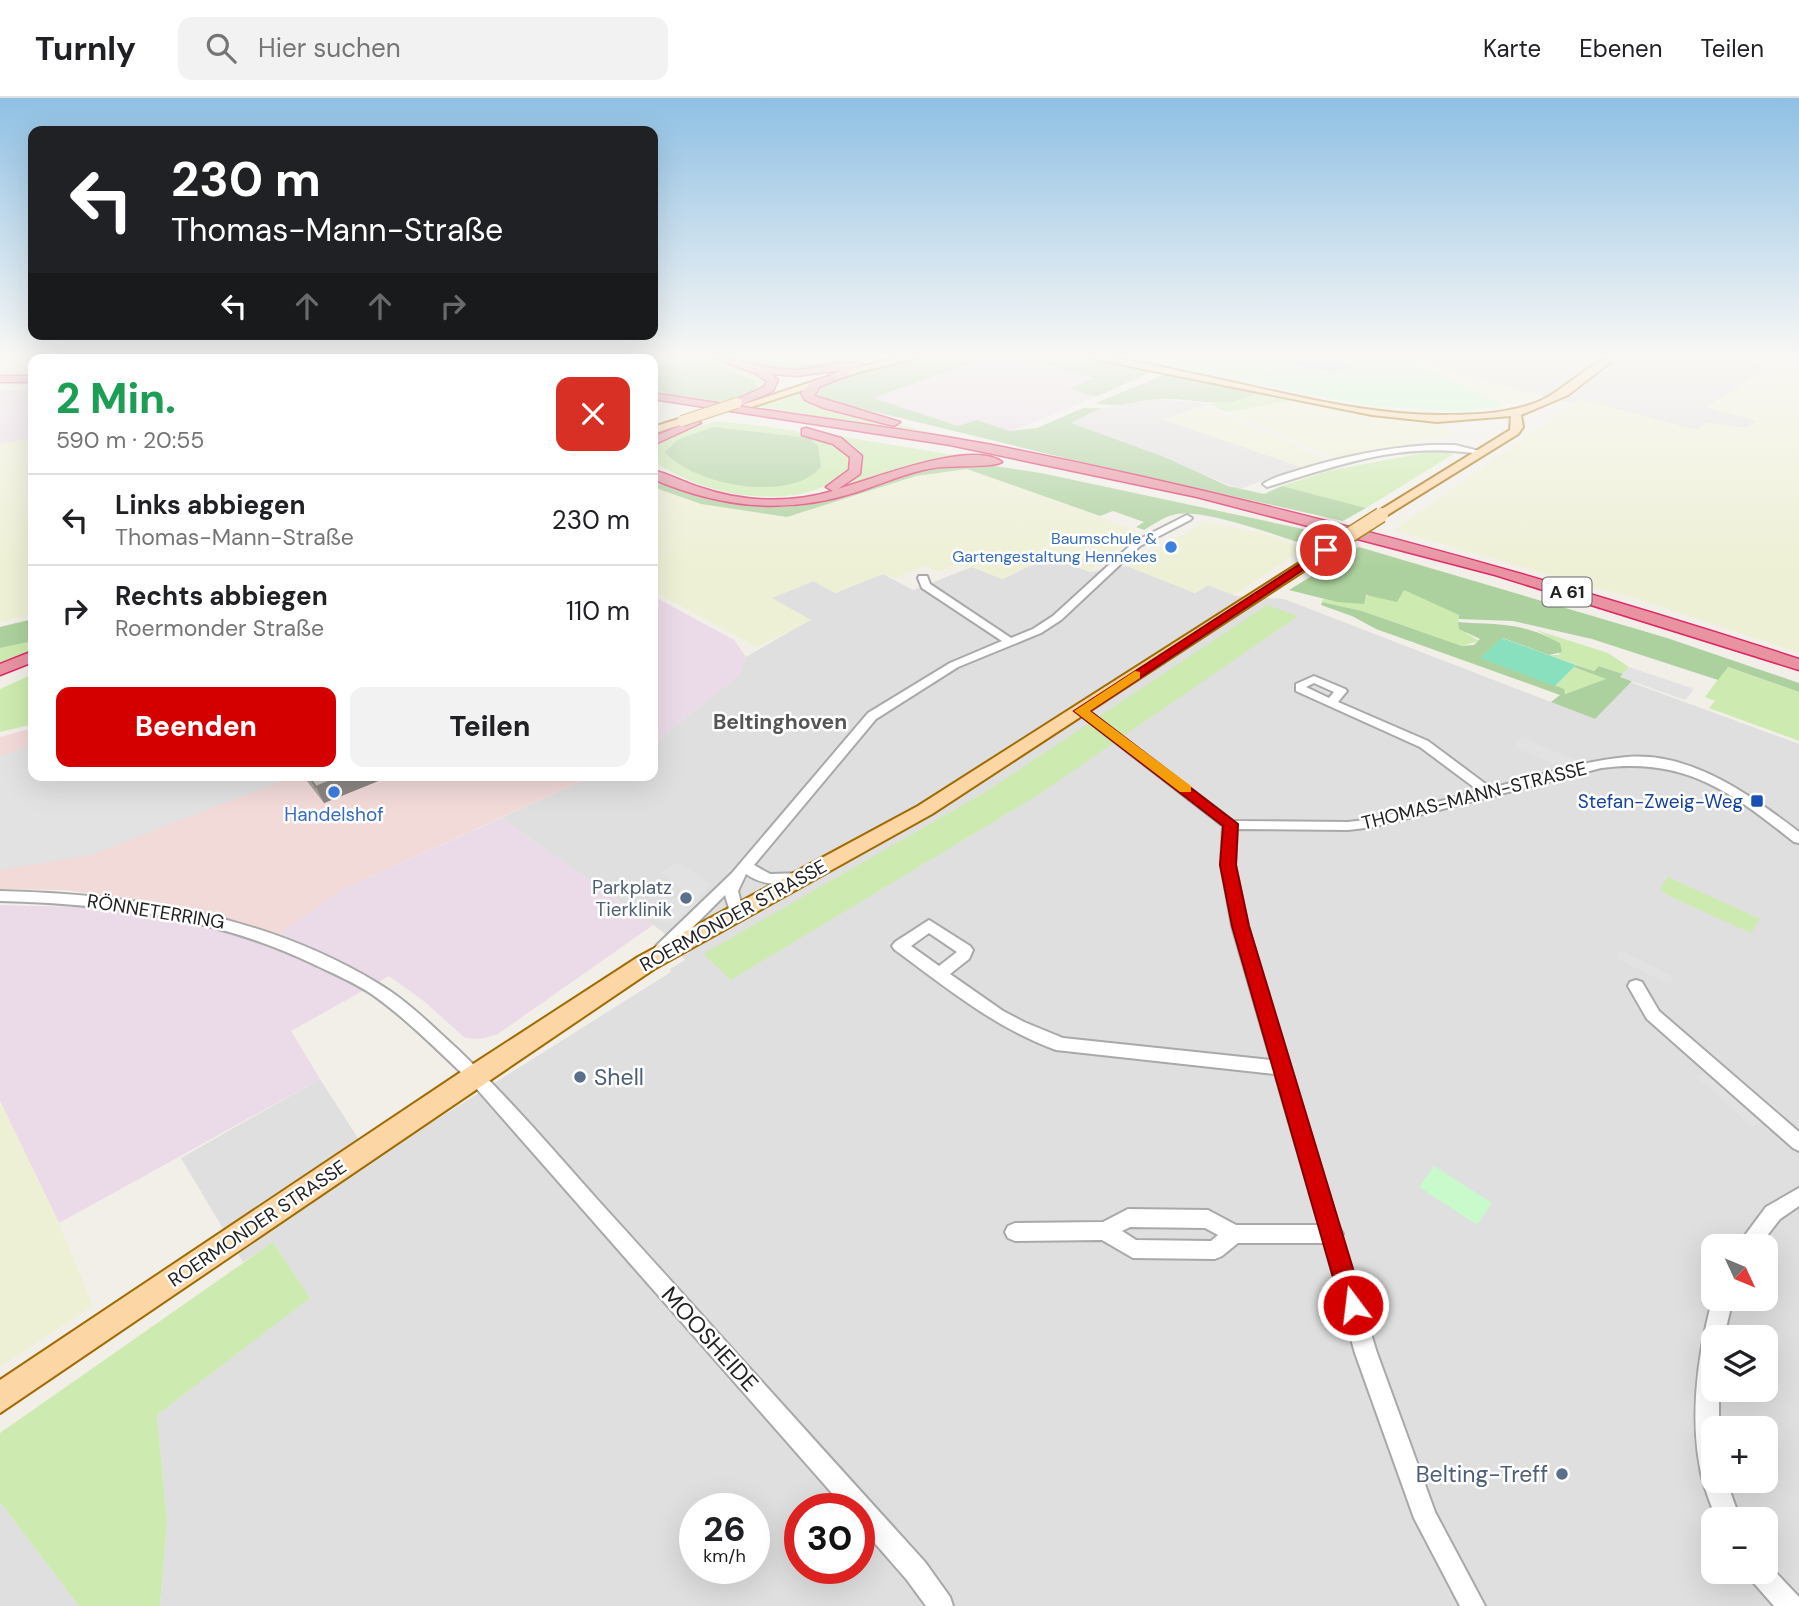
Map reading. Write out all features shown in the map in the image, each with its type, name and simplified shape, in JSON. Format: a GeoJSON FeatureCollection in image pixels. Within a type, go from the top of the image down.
{"type":"FeatureCollection","features":[{"type":"Feature","properties":{"kind":"highway"},"geometry":{"type":"LineString","coordinates":[[658,437],[684,427]]}},
{"type":"Feature","properties":{"kind":"highway"},"geometry":{"type":"LineString","coordinates":[[658,469],[705,490],[758,499],[786,498],[822,490],[841,483],[855,471],[856,456],[837,441],[787,427]]}},
{"type":"Feature","properties":{"kind":"highway","name":"A 61"},"geometry":{"type":"LineString","coordinates":[[803,427],[908,443],[1088,476],[1241,511],[1403,553],[1613,615],[1799,675]]}},
{"type":"Feature","properties":{"kind":"highway","name":"A 61"},"geometry":{"type":"LineString","coordinates":[[850,427],[990,449],[1333,525],[1520,577],[1799,665]]}},
{"type":"Feature","properties":{"kind":"highway"},"geometry":{"type":"LineString","coordinates":[[917,427],[969,440],[990,449]]}},
{"type":"Feature","properties":{"kind":"highway"},"geometry":{"type":"LineString","coordinates":[[658,476],[712,497],[776,504],[828,497],[903,469],[952,460],[992,462],[1088,476]]}},
{"type":"Feature","properties":{"kind":"highway"},"geometry":{"type":"LineString","coordinates":[[0,670],[28,658]]}},
{"type":"Feature","properties":{"kind":"highway"},"geometry":{"type":"LineString","coordinates":[[0,681],[28,669]]}},
{"type":"Feature","properties":{"kind":"main road"},"geometry":{"type":"LineString","coordinates":[[1477,427],[1484,430]]}},
{"type":"Feature","properties":{"kind":"main road"},"geometry":{"type":"LineString","coordinates":[[1479,452],[1488,440],[1481,427]]}},
{"type":"Feature","properties":{"kind":"main road"},"geometry":{"type":"LineString","coordinates":[[1489,427],[1495,431],[1495,442]]}},
{"type":"Feature","properties":{"kind":"main road","name":"ROERMONDER STRASSE"},"geometry":{"type":"LineString","coordinates":[[0,1398],[475,1075],[646,963],[736,911],[925,810],[1518,427]]}},
{"type":"Feature","properties":{"kind":"street"},"geometry":{"type":"LineString","coordinates":[[1267,484],[1336,462],[1424,446],[1446,445],[1479,452]]}},
{"type":"Feature","properties":{"kind":"street"},"geometry":{"type":"LineString","coordinates":[[646,963],[685,929],[741,869],[872,716],[954,665],[1010,642],[1057,618],[1137,544],[1187,518]]}},
{"type":"Feature","properties":{"kind":"street"},"geometry":{"type":"LineString","coordinates":[[923,578],[926,586],[1010,642]]}},
{"type":"Feature","properties":{"kind":"street"},"geometry":{"type":"LineString","coordinates":[[1331,703],[1424,744],[1488,792]]}},
{"type":"Feature","properties":{"kind":"street"},"geometry":{"type":"LineString","coordinates":[[1081,711],[1230,824],[1230,884],[1366,1353],[1426,1518],[1473,1606]]}},
{"type":"Feature","properties":{"kind":"street","name":"THOMAS-MANN-STRASSE"},"geometry":{"type":"LineString","coordinates":[[1230,824],[1356,825],[1625,759],[1646,759],[1698,772],[1720,783],[1751,802],[1799,839]]}},
{"type":"Feature","properties":{"kind":"street"},"geometry":{"type":"LineString","coordinates":[[741,869],[771,881],[800,876]]}},
{"type":"Feature","properties":{"kind":"street"},"geometry":{"type":"LineString","coordinates":[[736,911],[731,891],[741,869]]}},
{"type":"Feature","properties":{"kind":"street","name":"RÖNNETERRING"},"geometry":{"type":"LineString","coordinates":[[0,896],[65,897],[152,906],[231,923],[271,937],[376,989],[422,1025],[475,1075]]}},
{"type":"Feature","properties":{"kind":"street"},"geometry":{"type":"LineString","coordinates":[[940,974],[1008,1024],[1062,1045],[1283,1068]]}},
{"type":"Feature","properties":{"kind":"street"},"geometry":{"type":"LineString","coordinates":[[1636,986],[1653,1015],[1799,1143]]}},
{"type":"Feature","properties":{"kind":"street","name":"MOOSHEIDE"},"geometry":{"type":"LineString","coordinates":[[475,1075],[916,1571],[941,1606]]}},
{"type":"Feature","properties":{"kind":"street"},"geometry":{"type":"LineString","coordinates":[[1756,1234],[1773,1213],[1799,1196]]}},
{"type":"Feature","properties":{"kind":"street"},"geometry":{"type":"LineString","coordinates":[[1015,1232],[1105,1231],[1128,1218],[1208,1219],[1234,1234],[1333,1234]]}},
{"type":"Feature","properties":{"kind":"street"},"geometry":{"type":"LineString","coordinates":[[1105,1231],[1133,1249],[1215,1250],[1234,1234]]}},
{"type":"Feature","properties":{"kind":"street"},"geometry":{"type":"LineString","coordinates":[[1771,1584],[1790,1606]]}},
{"type":"Feature","properties":{"kind":"shaded area"},"geometry":{"type":"Polygon","coordinates":[[[0,427],[28,427],[28,439],[0,444],[0,427]]]}},
{"type":"Feature","properties":{"kind":"shaded area"},"geometry":{"type":"Polygon","coordinates":[[[999,427],[1019,427],[1010,431],[999,427]]]}},
{"type":"Feature","properties":{"kind":"shaded area"},"geometry":{"type":"Polygon","coordinates":[[[1081,427],[1187,427],[1301,467],[1240,489],[1081,427]]]}},
{"type":"Feature","properties":{"kind":"shaded area"},"geometry":{"type":"Polygon","coordinates":[[[1050,556],[1090,572],[1127,566],[1195,593],[1208,585],[1236,596],[1284,599],[1595,719],[1630,682],[1799,744],[1799,1606],[160,1606],[167,1522],[157,1415],[309,1298],[274,1243],[243,1262],[181,1158],[320,1079],[372,1160],[671,972],[670,969],[685,960],[663,932],[501,818],[582,781],[658,781],[658,740],[739,675],[746,657],[810,620],[771,598],[814,581],[835,593],[883,574],[913,590],[972,567],[1003,579],[1050,556]]]}},
{"type":"Feature","properties":{"kind":"shaded area"},"geometry":{"type":"Polygon","coordinates":[[[658,599],[734,640],[746,657],[739,675],[658,740],[658,599]]]}},
{"type":"Feature","properties":{"kind":"shaded area"},"geometry":{"type":"Polygon","coordinates":[[[1629,667],[1694,689],[1685,700],[1620,677],[1629,667]]]}},
{"type":"Feature","properties":{"kind":"shaded area"},"geometry":{"type":"Polygon","coordinates":[[[28,729],[28,781],[582,781],[341,890],[267,943],[153,901],[63,890],[0,889],[0,737],[28,729]]]}},
{"type":"Feature","properties":{"kind":"shaded area"},"geometry":{"type":"Polygon","coordinates":[[[1521,737],[1580,762],[1560,766],[1513,747],[1521,737]]]}},
{"type":"Feature","properties":{"kind":"shaded area"},"geometry":{"type":"Polygon","coordinates":[[[28,747],[28,781],[281,781],[91,855],[0,870],[0,756],[28,747]]]}},
{"type":"Feature","properties":{"kind":"shaded area"},"geometry":{"type":"Polygon","coordinates":[[[501,818],[653,925],[498,1034],[481,1039],[465,1038],[425,1002],[389,976],[291,1031],[320,1079],[59,1223],[0,1101],[0,905],[116,908],[194,923],[267,943],[341,890],[501,818]]]}},
{"type":"Feature","properties":{"kind":"shaded area","name":"Parkplatz Tierklinik"},"geometry":{"type":"Polygon","coordinates":[[[679,862],[711,885],[674,924],[657,921],[650,915],[683,892],[660,873],[679,862]]]}},
{"type":"Feature","properties":{"kind":"shaded area"},"geometry":{"type":"Polygon","coordinates":[[[929,931],[958,952],[938,967],[909,946],[929,931]]]}},
{"type":"Feature","properties":{"kind":"shaded area"},"geometry":{"type":"Polygon","coordinates":[[[1620,950],[1674,977],[1670,984],[1615,958],[1620,950]]]}},
{"type":"Feature","properties":{"kind":"shaded area"},"geometry":{"type":"Polygon","coordinates":[[[1708,1072],[1765,1122],[1752,1127],[1696,1077],[1708,1072]]]}},
{"type":"Feature","properties":{"kind":"shaded area"},"geometry":{"type":"Polygon","coordinates":[[[0,1502],[79,1606],[0,1606],[0,1502]]]}},
{"type":"Feature","properties":{"kind":"green space"},"geometry":{"type":"Polygon","coordinates":[[[695,427],[773,427],[829,442],[843,451],[853,463],[840,477],[806,493],[765,497],[725,492],[686,479],[658,465],[658,442],[695,427]]]}},
{"type":"Feature","properties":{"kind":"green space"},"geometry":{"type":"Polygon","coordinates":[[[712,427],[809,438],[818,446],[821,467],[807,478],[788,485],[743,486],[697,474],[679,464],[665,452],[679,439],[712,427]]]}},
{"type":"Feature","properties":{"kind":"green space"},"geometry":{"type":"Polygon","coordinates":[[[884,427],[909,427],[964,441],[884,427]]]}},
{"type":"Feature","properties":{"kind":"green space"},"geometry":{"type":"Polygon","coordinates":[[[939,427],[999,427],[1010,431],[1038,427],[1083,427],[1164,457],[1228,486],[1264,494],[1282,486],[1366,508],[1343,521],[939,427]]]}},
{"type":"Feature","properties":{"kind":"green space"},"geometry":{"type":"Polygon","coordinates":[[[1186,427],[1254,427],[1321,457],[1323,462],[1301,467],[1186,427]]]}},
{"type":"Feature","properties":{"kind":"green space"},"geometry":{"type":"Polygon","coordinates":[[[1263,427],[1439,427],[1457,436],[1334,458],[1263,427]]]}},
{"type":"Feature","properties":{"kind":"green space"},"geometry":{"type":"Polygon","coordinates":[[[1540,427],[1686,427],[1696,430],[1699,427],[1799,427],[1799,653],[1660,606],[1394,530],[1540,427]]]}},
{"type":"Feature","properties":{"kind":"green space"},"geometry":{"type":"Polygon","coordinates":[[[819,433],[980,459],[942,460],[914,465],[832,491],[795,500],[756,500],[816,494],[847,483],[858,475],[863,462],[858,450],[846,441],[819,433]]]}},
{"type":"Feature","properties":{"kind":"green space"},"geometry":{"type":"Polygon","coordinates":[[[28,439],[28,615],[0,622],[0,444],[28,439]]]}},
{"type":"Feature","properties":{"kind":"green space"},"geometry":{"type":"Polygon","coordinates":[[[1445,449],[1452,451],[1452,455],[1366,508],[1282,486],[1328,471],[1445,449]]]}},
{"type":"Feature","properties":{"kind":"green space"},"geometry":{"type":"Polygon","coordinates":[[[975,463],[1041,473],[1322,533],[1307,545],[1220,519],[1185,514],[1166,517],[1144,530],[1136,527],[1144,522],[1113,511],[1100,516],[967,469],[916,476],[787,517],[701,504],[658,489],[658,480],[693,494],[734,504],[799,506],[833,499],[921,468],[975,463]]]}},
{"type":"Feature","properties":{"kind":"green space"},"geometry":{"type":"Polygon","coordinates":[[[957,469],[977,470],[1144,534],[1110,553],[1090,572],[1050,556],[1002,579],[972,567],[957,565],[938,572],[926,566],[894,578],[883,574],[835,593],[813,581],[772,598],[811,620],[757,647],[658,594],[658,555],[670,551],[658,554],[658,489],[701,504],[787,517],[916,476],[957,469]]]}},
{"type":"Feature","properties":{"kind":"green space"},"geometry":{"type":"Polygon","coordinates":[[[1204,522],[1261,533],[1305,548],[1234,595],[1208,585],[1195,593],[1127,566],[1204,522]]]}},
{"type":"Feature","properties":{"kind":"green space"},"geometry":{"type":"Polygon","coordinates":[[[1359,547],[1667,638],[1799,683],[1799,692],[1728,667],[1718,680],[1592,639],[1513,621],[1459,619],[1459,615],[1404,590],[1397,602],[1366,595],[1364,604],[1337,602],[1289,590],[1359,547]]]}},
{"type":"Feature","properties":{"kind":"green space"},"geometry":{"type":"Polygon","coordinates":[[[1404,589],[1460,615],[1458,622],[1466,633],[1479,641],[1462,646],[1362,611],[1322,602],[1323,599],[1337,602],[1404,589]]]}},
{"type":"Feature","properties":{"kind":"green space"},"geometry":{"type":"Polygon","coordinates":[[[1322,602],[1362,611],[1462,646],[1474,645],[1480,639],[1459,629],[1458,622],[1510,626],[1534,631],[1560,643],[1562,652],[1549,655],[1503,638],[1481,658],[1564,689],[1565,694],[1606,679],[1574,667],[1576,665],[1594,671],[1599,666],[1623,674],[1621,677],[1632,681],[1595,719],[1551,702],[1560,695],[1376,629],[1352,616],[1321,605],[1322,602]]]}},
{"type":"Feature","properties":{"kind":"green space"},"geometry":{"type":"Polygon","coordinates":[[[1267,605],[1298,616],[1038,795],[731,980],[703,954],[982,794],[1267,605]]]}},
{"type":"Feature","properties":{"kind":"green space"},"geometry":{"type":"Polygon","coordinates":[[[28,620],[28,642],[0,648],[0,627],[28,620]]]}},
{"type":"Feature","properties":{"kind":"green space"},"geometry":{"type":"Polygon","coordinates":[[[1536,630],[1608,653],[1629,667],[1623,674],[1600,666],[1594,671],[1549,655],[1559,655],[1560,643],[1536,630]]]}},
{"type":"Feature","properties":{"kind":"green space"},"geometry":{"type":"Polygon","coordinates":[[[1502,638],[1576,665],[1555,686],[1480,658],[1502,638]]]}},
{"type":"Feature","properties":{"kind":"green space"},"geometry":{"type":"Polygon","coordinates":[[[28,642],[28,653],[0,665],[0,648],[28,642]]]}},
{"type":"Feature","properties":{"kind":"green space"},"geometry":{"type":"Polygon","coordinates":[[[1574,667],[1607,679],[1561,695],[1555,686],[1574,667]]]}},
{"type":"Feature","properties":{"kind":"green space"},"geometry":{"type":"Polygon","coordinates":[[[1727,667],[1799,692],[1799,741],[1709,708],[1715,701],[1705,697],[1727,667]]]}},
{"type":"Feature","properties":{"kind":"green space"},"geometry":{"type":"Polygon","coordinates":[[[28,676],[28,725],[0,732],[0,689],[28,676]]]}},
{"type":"Feature","properties":{"kind":"green space"},"geometry":{"type":"Polygon","coordinates":[[[1668,877],[1760,919],[1751,933],[1667,895],[1660,889],[1668,877]]]}},
{"type":"Feature","properties":{"kind":"green space"},"geometry":{"type":"Polygon","coordinates":[[[0,1101],[59,1223],[93,1306],[0,1367],[0,1101]]]}},
{"type":"Feature","properties":{"kind":"green space"},"geometry":{"type":"Polygon","coordinates":[[[1434,1166],[1492,1203],[1477,1225],[1419,1187],[1434,1166]]]}},
{"type":"Feature","properties":{"kind":"green space"},"geometry":{"type":"Polygon","coordinates":[[[273,1242],[310,1298],[157,1415],[167,1522],[160,1606],[79,1606],[0,1502],[0,1433],[273,1242]]]}},
{"type":"Feature","properties":{"kind":"building"},"geometry":{"type":"Polygon","coordinates":[[[312,781],[330,781],[316,787],[312,781]]]}},
{"type":"Feature","properties":{"kind":"slow traffic"},"geometry":{"type":"LineString","coordinates":[[1135,675],[1081,711],[1185,789]]}},
{"type":"Feature","properties":{"kind":"place","name":"Baumschule & Gartengestaltung Hennekes"},"geometry":{"type":"Point","coordinates":[1171,547]}},
{"type":"Feature","properties":{"kind":"place","name":"Handelshof"},"geometry":{"type":"Point","coordinates":[334,792]}},
{"type":"Feature","properties":{"kind":"place","name":"Stefan-Zweig-Weg"},"geometry":{"type":"Point","coordinates":[1757,801]}},
{"type":"Feature","properties":{"kind":"place","name":"Parkplatz Tierklinik"},"geometry":{"type":"Point","coordinates":[686,898]}},
{"type":"Feature","properties":{"kind":"place","name":"Shell"},"geometry":{"type":"Point","coordinates":[580,1077]}},
{"type":"Feature","properties":{"kind":"place","name":"Belting-Treff"},"geometry":{"type":"Point","coordinates":[1562,1474]}},
{"type":"Feature","properties":{"kind":"district","name":"Beltinghoven"},"geometry":{"type":"Point","coordinates":[780,722]}},
{"type":"Feature","properties":{"kind":"route"},"geometry":{"type":"LineString","coordinates":[[1326,550],[1081,711],[1230,824],[1228,865],[1240,926],[1353,1305]]}}]}
